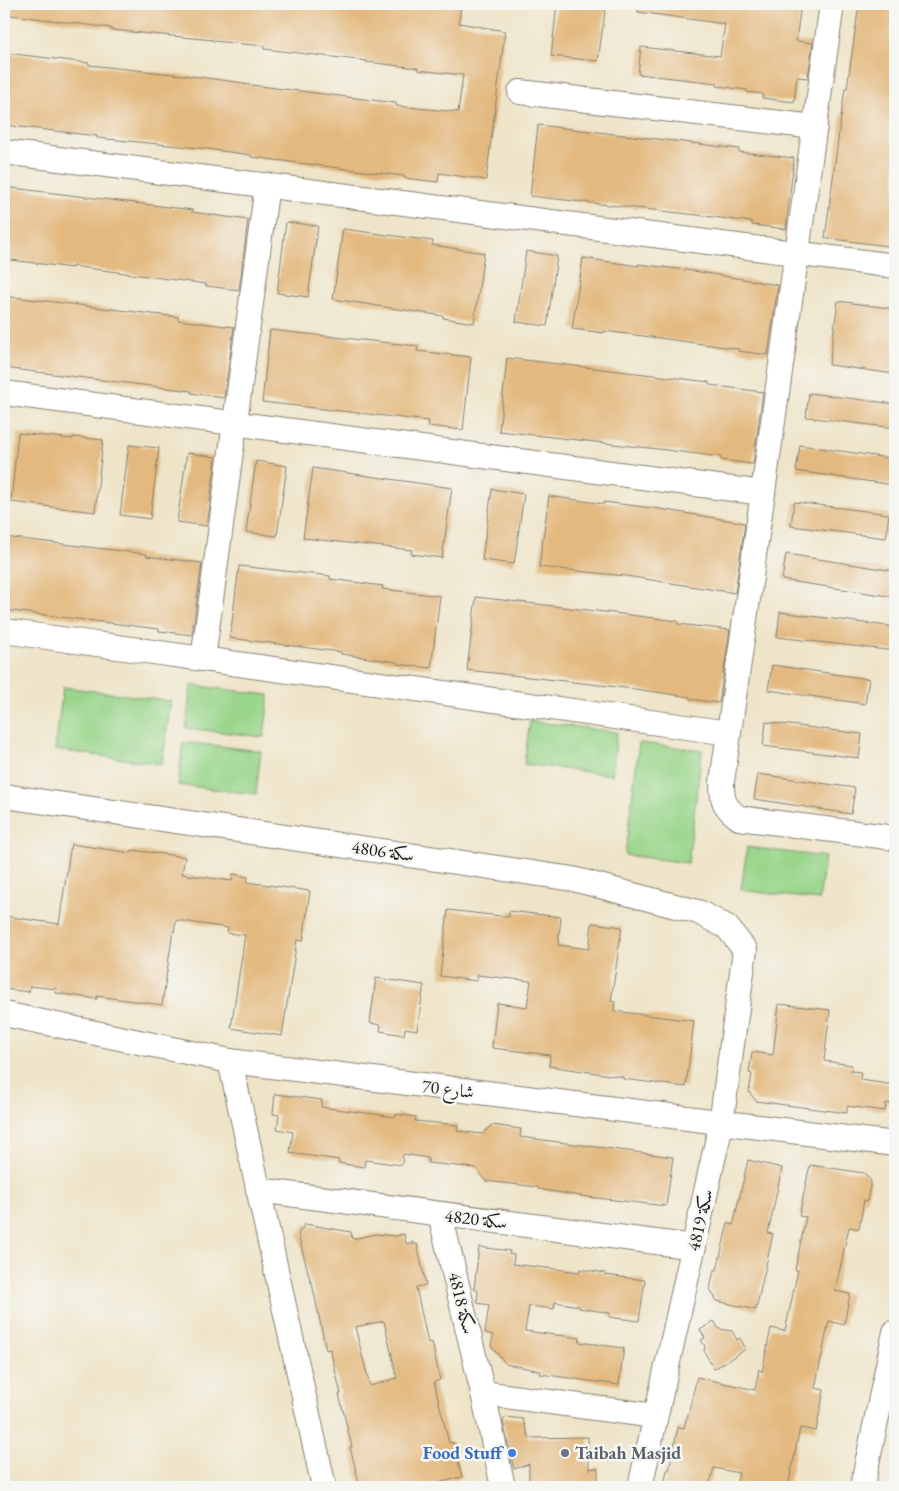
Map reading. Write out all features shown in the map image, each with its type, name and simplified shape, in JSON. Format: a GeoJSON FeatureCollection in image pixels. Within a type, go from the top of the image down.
{"type":"FeatureCollection","features":[{"type":"Feature","properties":{"kind":"street"},"geometry":{"type":"LineString","coordinates":[[832,4],[722,782],[722,800],[729,811],[739,818],[895,838]]}},
{"type":"Feature","properties":{"kind":"street"},"geometry":{"type":"LineString","coordinates":[[520,92],[815,127]]}},
{"type":"Feature","properties":{"kind":"street"},"geometry":{"type":"LineString","coordinates":[[4,152],[895,266]]}},
{"type":"Feature","properties":{"kind":"street"},"geometry":{"type":"LineString","coordinates":[[203,659],[267,186]]}},
{"type":"Feature","properties":{"kind":"street"},"geometry":{"type":"LineString","coordinates":[[4,393],[763,493]]}},
{"type":"Feature","properties":{"kind":"street"},"geometry":{"type":"LineString","coordinates":[[4,631],[729,733]]}},
{"type":"Feature","properties":{"kind":"street","name":"سكة 4806"},"geometry":{"type":"LineString","coordinates":[[4,796],[574,879],[698,912],[727,927],[745,950]]}},
{"type":"Feature","properties":{"kind":"street","name":"سكة 4819"},"geometry":{"type":"LineString","coordinates":[[640,1487],[721,1124],[745,950]]}},
{"type":"Feature","properties":{"kind":"street","name":"شارع 70"},"geometry":{"type":"LineString","coordinates":[[4,1014],[230,1061],[721,1124],[895,1144]]}},
{"type":"Feature","properties":{"kind":"street"},"geometry":{"type":"LineString","coordinates":[[230,1061],[324,1487]]}},
{"type":"Feature","properties":{"kind":"street","name":"سكة 4820"},"geometry":{"type":"LineString","coordinates":[[258,1190],[694,1247]]}},
{"type":"Feature","properties":{"kind":"street","name":"سكة 4818"},"geometry":{"type":"LineString","coordinates":[[440,1214],[483,1393],[503,1487]]}},
{"type":"Feature","properties":{"kind":"street"},"geometry":{"type":"LineString","coordinates":[[862,1487],[895,1332]]}},
{"type":"Feature","properties":{"kind":"street"},"geometry":{"type":"LineString","coordinates":[[483,1393],[655,1416]]}},
{"type":"Feature","properties":{"kind":"green space"},"geometry":{"type":"Polygon","coordinates":[[[191,685],[269,695],[264,737],[186,728],[191,685]]]}},
{"type":"Feature","properties":{"kind":"green space"},"geometry":{"type":"Polygon","coordinates":[[[63,687],[171,701],[162,764],[55,750],[63,687]]]}},
{"type":"Feature","properties":{"kind":"green space"},"geometry":{"type":"Polygon","coordinates":[[[530,721],[617,732],[612,775],[524,764],[530,721]]]}},
{"type":"Feature","properties":{"kind":"green space"},"geometry":{"type":"Polygon","coordinates":[[[183,742],[261,751],[256,794],[178,785],[183,742]]]}},
{"type":"Feature","properties":{"kind":"green space"},"geometry":{"type":"Polygon","coordinates":[[[639,743],[702,750],[688,863],[625,855],[639,743]]]}},
{"type":"Feature","properties":{"kind":"green space"},"geometry":{"type":"Polygon","coordinates":[[[747,847],[825,857],[819,900],[741,890],[747,847]]]}},
{"type":"Feature","properties":{"kind":"building"},"geometry":{"type":"Polygon","coordinates":[[[4,4],[461,4],[459,23],[505,31],[486,180],[439,173],[438,182],[251,157],[251,155],[200,148],[97,138],[97,136],[4,125],[6,53],[396,103],[396,106],[458,112],[463,75],[264,49],[264,46],[111,30],[111,28],[4,14],[4,4]]]}},
{"type":"Feature","properties":{"kind":"building"},"geometry":{"type":"Polygon","coordinates":[[[557,4],[606,4],[598,61],[551,56],[557,4]]]}},
{"type":"Feature","properties":{"kind":"building"},"geometry":{"type":"Polygon","coordinates":[[[639,4],[801,4],[796,41],[813,43],[808,78],[797,77],[794,102],[762,98],[763,94],[717,86],[717,83],[638,74],[641,47],[720,56],[725,24],[638,12],[639,4]]]}},
{"type":"Feature","properties":{"kind":"building"},"geometry":{"type":"Polygon","coordinates":[[[859,4],[895,7],[895,247],[825,238],[845,88],[847,88],[859,4]]]}},
{"type":"Feature","properties":{"kind":"building"},"geometry":{"type":"Polygon","coordinates":[[[538,125],[739,149],[739,152],[794,158],[786,229],[752,225],[752,222],[530,196],[538,125]]]}},
{"type":"Feature","properties":{"kind":"building"},"geometry":{"type":"Polygon","coordinates":[[[4,187],[193,210],[192,212],[248,220],[239,290],[72,266],[72,268],[4,259],[4,187]]]}},
{"type":"Feature","properties":{"kind":"building"},"geometry":{"type":"Polygon","coordinates":[[[286,222],[318,226],[308,297],[277,293],[286,222]]]}},
{"type":"Feature","properties":{"kind":"building"},"geometry":{"type":"Polygon","coordinates":[[[343,229],[433,241],[432,245],[484,253],[474,323],[443,318],[443,316],[333,299],[343,229]]]}},
{"type":"Feature","properties":{"kind":"building"},"geometry":{"type":"Polygon","coordinates":[[[526,251],[557,256],[547,326],[516,322],[526,251]]]}},
{"type":"Feature","properties":{"kind":"building"},"geometry":{"type":"Polygon","coordinates":[[[583,258],[638,266],[638,264],[694,271],[778,285],[768,355],[659,338],[572,329],[583,258]]]}},
{"type":"Feature","properties":{"kind":"building"},"geometry":{"type":"Polygon","coordinates":[[[4,296],[178,317],[178,320],[234,327],[224,398],[191,393],[192,391],[4,368],[4,296]]]}},
{"type":"Feature","properties":{"kind":"building"},"geometry":{"type":"Polygon","coordinates":[[[838,301],[895,309],[895,374],[829,365],[838,301]]]}},
{"type":"Feature","properties":{"kind":"building"},"geometry":{"type":"Polygon","coordinates":[[[270,330],[418,346],[417,351],[471,357],[463,430],[428,426],[429,421],[262,402],[270,330]]]}},
{"type":"Feature","properties":{"kind":"building"},"geometry":{"type":"Polygon","coordinates":[[[507,358],[709,382],[709,385],[763,392],[753,464],[721,460],[721,457],[499,431],[507,358]]]}},
{"type":"Feature","properties":{"kind":"building"},"geometry":{"type":"Polygon","coordinates":[[[809,393],[895,404],[895,428],[806,417],[809,393]]]}},
{"type":"Feature","properties":{"kind":"building"},"geometry":{"type":"Polygon","coordinates":[[[18,433],[103,440],[95,512],[11,502],[18,433]]]}},
{"type":"Feature","properties":{"kind":"building"},"geometry":{"type":"Polygon","coordinates":[[[129,445],[159,448],[150,519],[120,515],[129,445]]]}},
{"type":"Feature","properties":{"kind":"building"},"geometry":{"type":"Polygon","coordinates":[[[800,445],[895,459],[894,485],[796,471],[800,445]]]}},
{"type":"Feature","properties":{"kind":"building"},"geometry":{"type":"Polygon","coordinates":[[[187,453],[216,457],[207,526],[177,522],[187,453]]]}},
{"type":"Feature","properties":{"kind":"building"},"geometry":{"type":"Polygon","coordinates":[[[256,461],[287,466],[277,536],[246,532],[256,461]]]}},
{"type":"Feature","properties":{"kind":"building"},"geometry":{"type":"Polygon","coordinates":[[[313,468],[452,488],[442,558],[411,554],[412,550],[303,538],[313,468]]]}},
{"type":"Feature","properties":{"kind":"building"},"geometry":{"type":"Polygon","coordinates":[[[492,489],[524,494],[514,564],[482,560],[492,489]]]}},
{"type":"Feature","properties":{"kind":"building"},"geometry":{"type":"Polygon","coordinates":[[[549,496],[604,504],[604,502],[660,509],[745,523],[735,593],[626,576],[539,567],[549,496]]]}},
{"type":"Feature","properties":{"kind":"building"},"geometry":{"type":"Polygon","coordinates":[[[794,502],[889,514],[886,538],[791,526],[794,502]]]}},
{"type":"Feature","properties":{"kind":"building"},"geometry":{"type":"Polygon","coordinates":[[[4,537],[147,554],[146,556],[202,563],[192,635],[159,631],[159,629],[4,610],[4,537]]]}},
{"type":"Feature","properties":{"kind":"building"},"geometry":{"type":"Polygon","coordinates":[[[786,554],[895,571],[895,597],[782,580],[786,554]]]}},
{"type":"Feature","properties":{"kind":"building"},"geometry":{"type":"Polygon","coordinates":[[[239,566],[330,576],[330,579],[383,586],[382,589],[440,596],[431,668],[397,664],[397,662],[341,654],[341,652],[230,638],[239,566]]]}},
{"type":"Feature","properties":{"kind":"building"},"geometry":{"type":"Polygon","coordinates":[[[476,597],[678,621],[678,624],[730,630],[719,703],[635,689],[467,670],[476,597]]]}},
{"type":"Feature","properties":{"kind":"building"},"geometry":{"type":"Polygon","coordinates":[[[780,612],[895,627],[895,651],[777,637],[780,612]]]}},
{"type":"Feature","properties":{"kind":"building"},"geometry":{"type":"Polygon","coordinates":[[[772,665],[869,679],[865,704],[768,690],[772,665]]]}},
{"type":"Feature","properties":{"kind":"building"},"geometry":{"type":"Polygon","coordinates":[[[766,722],[862,734],[859,758],[763,746],[766,722]]]}},
{"type":"Feature","properties":{"kind":"building"},"geometry":{"type":"Polygon","coordinates":[[[758,774],[855,788],[851,814],[754,799],[758,774]]]}},
{"type":"Feature","properties":{"kind":"building"},"geometry":{"type":"Polygon","coordinates":[[[71,844],[131,853],[132,850],[185,857],[182,874],[232,881],[233,874],[248,877],[247,882],[310,891],[303,941],[297,940],[282,1036],[231,1028],[245,935],[227,933],[228,928],[176,920],[162,1005],[97,996],[97,999],[56,993],[57,989],[30,986],[29,992],[4,989],[4,916],[59,924],[71,844]]]}},
{"type":"Feature","properties":{"kind":"building"},"geometry":{"type":"Polygon","coordinates":[[[448,910],[509,917],[509,911],[561,917],[558,945],[589,949],[592,923],[622,927],[611,1001],[615,1002],[614,1011],[694,1021],[686,1087],[623,1079],[623,1077],[549,1066],[550,1055],[492,1048],[497,1003],[527,1007],[531,981],[477,975],[477,981],[440,976],[448,910]]]}},
{"type":"Feature","properties":{"kind":"building"},"geometry":{"type":"Polygon","coordinates":[[[376,978],[424,985],[417,1030],[405,1028],[404,1035],[380,1031],[381,1025],[370,1023],[376,978]]]}},
{"type":"Feature","properties":{"kind":"building"},"geometry":{"type":"Polygon","coordinates":[[[779,1004],[830,1010],[824,1061],[852,1065],[851,1071],[861,1072],[860,1080],[895,1085],[894,1104],[886,1103],[885,1111],[847,1106],[847,1113],[756,1101],[749,1092],[752,1074],[749,1073],[752,1052],[773,1055],[779,1004]]]}},
{"type":"Feature","properties":{"kind":"building"},"geometry":{"type":"Polygon","coordinates":[[[275,1094],[322,1100],[321,1107],[396,1117],[396,1114],[416,1117],[415,1121],[458,1125],[457,1131],[482,1134],[492,1125],[521,1129],[520,1137],[673,1157],[666,1206],[580,1196],[538,1189],[538,1187],[485,1181],[476,1168],[428,1163],[428,1158],[403,1154],[402,1165],[365,1160],[364,1167],[338,1163],[339,1160],[290,1153],[293,1132],[277,1129],[279,1115],[273,1114],[275,1094]]]}},
{"type":"Feature","properties":{"kind":"building"},"geometry":{"type":"Polygon","coordinates":[[[748,1160],[782,1168],[768,1233],[773,1234],[756,1310],[717,1301],[710,1289],[714,1270],[717,1270],[728,1223],[733,1225],[748,1160]]]}},
{"type":"Feature","properties":{"kind":"building"},"geometry":{"type":"Polygon","coordinates":[[[810,1165],[864,1173],[871,1181],[867,1201],[864,1200],[859,1229],[849,1227],[835,1291],[850,1294],[844,1325],[829,1321],[815,1388],[824,1390],[816,1431],[800,1428],[788,1487],[736,1487],[739,1473],[714,1468],[709,1487],[664,1485],[678,1427],[684,1428],[697,1377],[755,1390],[759,1369],[762,1372],[771,1328],[785,1331],[798,1270],[795,1270],[806,1217],[799,1216],[810,1165]]]}},
{"type":"Feature","properties":{"kind":"building"},"geometry":{"type":"Polygon","coordinates":[[[305,1224],[351,1232],[352,1239],[376,1234],[395,1236],[404,1234],[406,1244],[413,1242],[413,1245],[417,1244],[426,1285],[416,1287],[428,1343],[432,1342],[440,1380],[434,1382],[449,1443],[453,1442],[462,1477],[420,1487],[360,1487],[330,1349],[326,1350],[312,1283],[298,1234],[305,1224]],[[384,1321],[355,1327],[370,1386],[397,1378],[384,1321]]]}},
{"type":"Feature","properties":{"kind":"building"},"geometry":{"type":"Polygon","coordinates":[[[479,1247],[510,1251],[509,1254],[514,1255],[513,1264],[580,1272],[580,1269],[605,1273],[605,1275],[645,1280],[639,1321],[609,1317],[610,1313],[555,1302],[554,1309],[529,1306],[525,1331],[580,1338],[579,1342],[624,1348],[619,1385],[540,1374],[541,1371],[506,1364],[491,1346],[493,1335],[485,1333],[489,1305],[477,1303],[478,1290],[474,1289],[479,1247]]]}},
{"type":"Feature","properties":{"kind":"building"},"geometry":{"type":"Polygon","coordinates":[[[714,1321],[719,1329],[732,1331],[737,1340],[740,1338],[746,1349],[714,1369],[704,1351],[705,1346],[701,1340],[705,1338],[700,1330],[714,1321]]]}},
{"type":"Feature","properties":{"kind":"building","name":"Taibah Masjid"},"geometry":{"type":"Polygon","coordinates":[[[506,1417],[523,1419],[529,1438],[588,1437],[589,1469],[598,1468],[598,1487],[529,1487],[529,1464],[514,1469],[503,1421],[506,1417]]]}},
{"type":"Feature","properties":{"kind":"place","name":"Food Stuff"},"geometry":{"type":"Point","coordinates":[512,1453]}},
{"type":"Feature","properties":{"kind":"place","name":"Taibah Masjid"},"geometry":{"type":"Point","coordinates":[565,1453]}}]}
